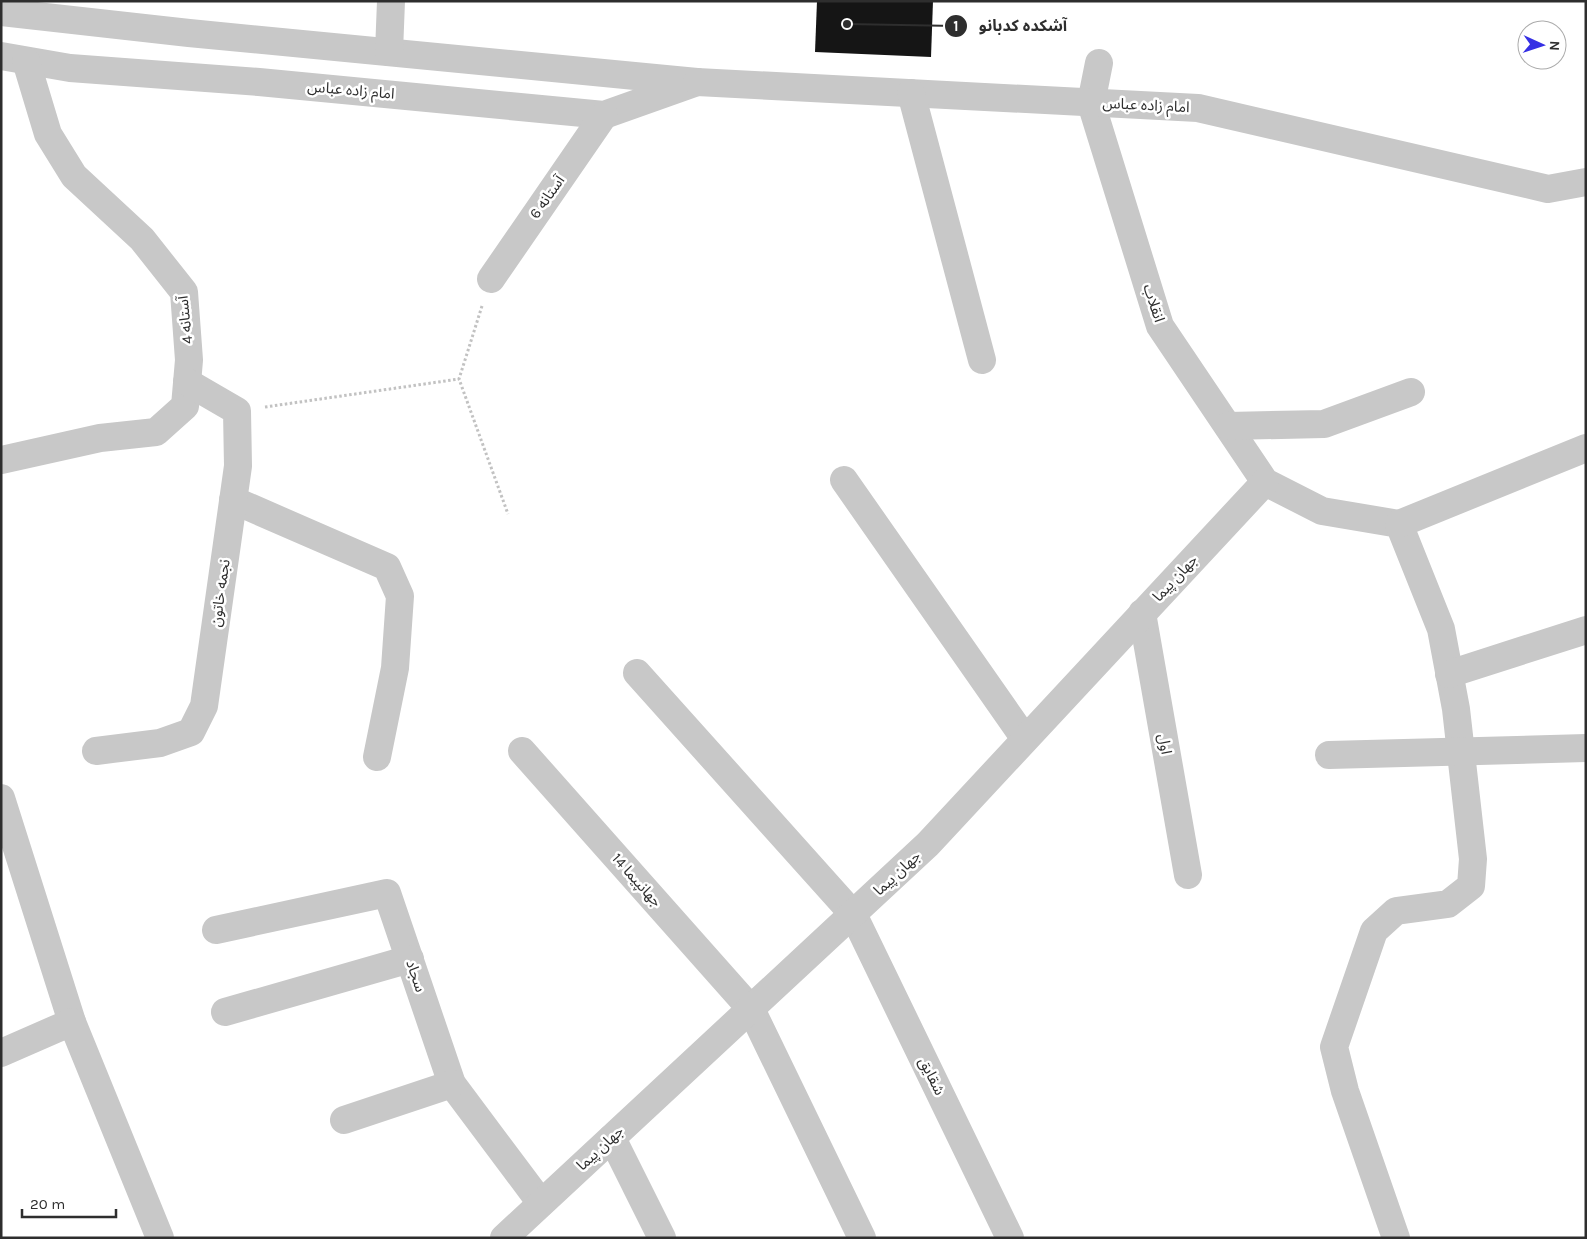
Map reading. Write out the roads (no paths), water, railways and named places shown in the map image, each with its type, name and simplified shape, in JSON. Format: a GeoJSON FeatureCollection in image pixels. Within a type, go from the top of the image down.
{"type":"FeatureCollection","features":[{"type":"Feature","properties":{"kind":"street"},"geometry":{"type":"LineString","coordinates":[[389,52],[391,1]]}},
{"type":"Feature","properties":{"kind":"street","name":"امام زاده عباس"},"geometry":{"type":"LineString","coordinates":[[1,12],[697,82],[1198,108],[1548,189],[1586,182]]}},
{"type":"Feature","properties":{"kind":"street","name":"امام زاده عباس"},"geometry":{"type":"LineString","coordinates":[[14,58],[70,68],[259,82],[604,115],[697,82]]}},
{"type":"Feature","properties":{"kind":"street","name":"آستانه 4"},"geometry":{"type":"LineString","coordinates":[[1,460],[100,438],[156,432],[185,406],[189,360],[184,292],[142,239],[74,176],[48,134],[14,58]]}},
{"type":"Feature","properties":{"kind":"street"},"geometry":{"type":"LineString","coordinates":[[1091,102],[1099,63]]}},
{"type":"Feature","properties":{"kind":"street"},"geometry":{"type":"LineString","coordinates":[[911,93],[982,360]]}},
{"type":"Feature","properties":{"kind":"street","name":"انقلاب"},"geometry":{"type":"LineString","coordinates":[[1091,102],[1160,326],[1264,482]]}},
{"type":"Feature","properties":{"kind":"street","name":"آستانه 6"},"geometry":{"type":"LineString","coordinates":[[491,279],[604,115]]}},
{"type":"Feature","properties":{"kind":"street","name":"نجمه خاتون"},"geometry":{"type":"LineString","coordinates":[[96,751],[160,743],[191,732],[204,706],[238,466],[237,411],[188,382]]}},
{"type":"Feature","properties":{"kind":"street"},"geometry":{"type":"LineString","coordinates":[[1228,426],[1324,424],[1411,392]]}},
{"type":"Feature","properties":{"kind":"street"},"geometry":{"type":"LineString","coordinates":[[1264,482],[1322,511],[1399,524],[1586,448]]}},
{"type":"Feature","properties":{"kind":"street"},"geometry":{"type":"LineString","coordinates":[[844,480],[1025,739]]}},
{"type":"Feature","properties":{"kind":"street","name":"جهان پیما"},"geometry":{"type":"LineString","coordinates":[[504,1238],[533,1219],[612,1138],[928,844],[1264,482]]}},
{"type":"Feature","properties":{"kind":"street"},"geometry":{"type":"LineString","coordinates":[[233,500],[387,567],[400,596],[395,668],[377,757]]}},
{"type":"Feature","properties":{"kind":"street"},"geometry":{"type":"LineString","coordinates":[[1396,1238],[1345,1091],[1334,1048],[1374,931],[1396,912],[1448,904],[1471,886],[1472,859],[1450,674],[1442,628],[1399,524]]}},
{"type":"Feature","properties":{"kind":"street","name":"اول"},"geometry":{"type":"LineString","coordinates":[[1142,613],[1188,874]]}},
{"type":"Feature","properties":{"kind":"street"},"geometry":{"type":"LineString","coordinates":[[1450,674],[1586,630]]}},
{"type":"Feature","properties":{"kind":"street","name":"شقایق"},"geometry":{"type":"LineString","coordinates":[[637,673],[853,914],[1010,1238]]}},
{"type":"Feature","properties":{"kind":"street"},"geometry":{"type":"LineString","coordinates":[[1329,755],[1586,748]]}},
{"type":"Feature","properties":{"kind":"street","name":"جهانپیما 14"},"geometry":{"type":"LineString","coordinates":[[522,751],[751,1008],[862,1238]]}},
{"type":"Feature","properties":{"kind":"street"},"geometry":{"type":"LineString","coordinates":[[1,798],[72,1022],[160,1238]]}},
{"type":"Feature","properties":{"kind":"street","name":"سجاد"},"geometry":{"type":"LineString","coordinates":[[216,930],[387,893],[452,1084],[533,1219]]}},
{"type":"Feature","properties":{"kind":"street"},"geometry":{"type":"LineString","coordinates":[[225,1012],[410,959]]}},
{"type":"Feature","properties":{"kind":"street"},"geometry":{"type":"LineString","coordinates":[[1,1053],[72,1022]]}},
{"type":"Feature","properties":{"kind":"street"},"geometry":{"type":"LineString","coordinates":[[344,1120],[452,1084]]}},
{"type":"Feature","properties":{"kind":"street"},"geometry":{"type":"LineString","coordinates":[[612,1138],[662,1238]]}},
{"type":"Feature","properties":{"kind":"place","name":"آشکده کدبانو"},"geometry":{"type":"Point","coordinates":[847,24]}}]}
